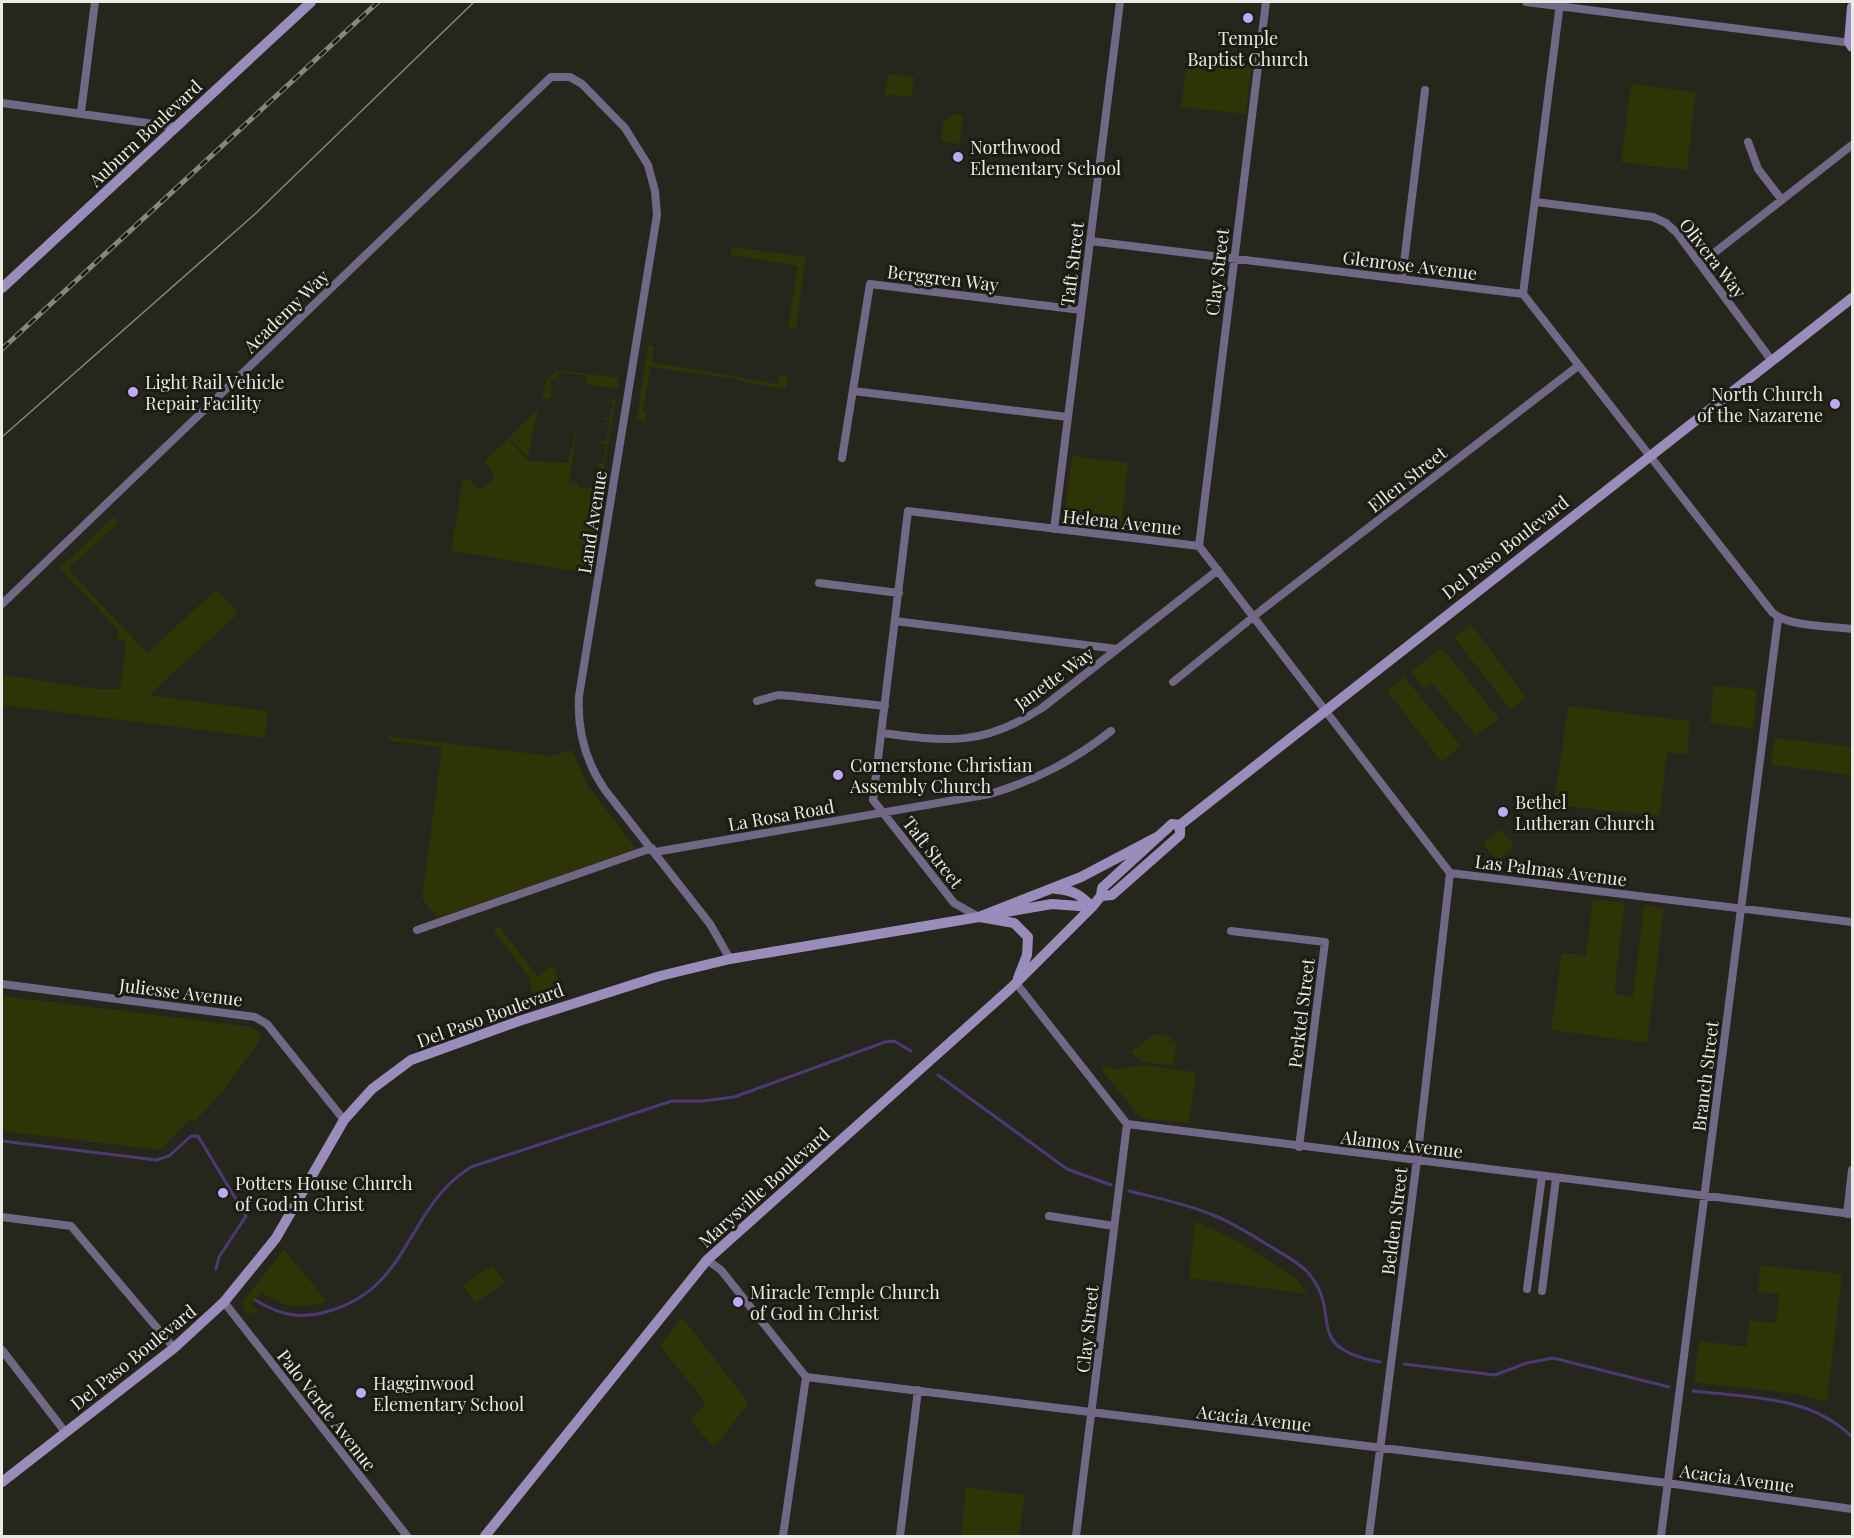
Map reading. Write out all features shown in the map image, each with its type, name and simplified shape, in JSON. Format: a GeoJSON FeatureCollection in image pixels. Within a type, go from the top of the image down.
{"type":"FeatureCollection","features":[{"type":"Feature","properties":{"kind":"main road","name":"Auburn Boulevard"},"geometry":{"type":"LineString","coordinates":[[2,288],[311,2]]}},
{"type":"Feature","properties":{"kind":"main road"},"geometry":{"type":"LineString","coordinates":[[1851,44],[1852,6]]}},
{"type":"Feature","properties":{"kind":"main road","name":"Del Paso Boulevard"},"geometry":{"type":"LineString","coordinates":[[1180,825],[1852,298]]}},
{"type":"Feature","properties":{"kind":"main road","name":"Marysville Boulevard"},"geometry":{"type":"LineString","coordinates":[[485,1536],[706,1260],[1016,983],[1092,907],[1101,896],[1102,888],[1172,824],[1180,825],[1180,835],[1112,895],[1101,896]]}},
{"type":"Feature","properties":{"kind":"main road","name":"Del Paso Boulevard"},"geometry":{"type":"LineString","coordinates":[[2,1482],[174,1348],[224,1302],[276,1238],[344,1120],[382,1081],[431,1051],[627,986],[730,959],[979,916],[1053,889],[1159,836]]}},
{"type":"Feature","properties":{"kind":"main road"},"geometry":{"type":"LineString","coordinates":[[1053,889],[1069,890],[1080,894],[1092,907]]}},
{"type":"Feature","properties":{"kind":"main road"},"geometry":{"type":"LineString","coordinates":[[979,916],[1052,904],[1092,907]]}},
{"type":"Feature","properties":{"kind":"main road"},"geometry":{"type":"LineString","coordinates":[[979,916],[1014,923],[1028,937],[1028,955],[1016,983]]}},
{"type":"Feature","properties":{"kind":"street"},"geometry":{"type":"LineString","coordinates":[[81,112],[95,2]]}},
{"type":"Feature","properties":{"kind":"street","name":"Taft Street"},"geometry":{"type":"LineString","coordinates":[[1054,530],[1120,2]]}},
{"type":"Feature","properties":{"kind":"street","name":"Clay Street"},"geometry":{"type":"LineString","coordinates":[[1199,546],[1266,2]]}},
{"type":"Feature","properties":{"kind":"street"},"geometry":{"type":"LineString","coordinates":[[1526,2],[1560,4],[1851,44]]}},
{"type":"Feature","properties":{"kind":"street"},"geometry":{"type":"LineString","coordinates":[[1560,4],[1523,294],[1778,619],[1852,629]]}},
{"type":"Feature","properties":{"kind":"street","name":"Academy Way"},"geometry":{"type":"LineString","coordinates":[[2,604],[551,77],[570,77]]}},
{"type":"Feature","properties":{"kind":"street","name":"Land Avenue"},"geometry":{"type":"LineString","coordinates":[[570,77],[591,93],[635,140],[648,165],[656,203],[655,232],[578,711],[582,740],[597,778],[714,930],[730,959]]}},
{"type":"Feature","properties":{"kind":"street"},"geometry":{"type":"LineString","coordinates":[[1402,279],[1425,90]]}},
{"type":"Feature","properties":{"kind":"street"},"geometry":{"type":"LineString","coordinates":[[2,103],[81,112],[176,127]]}},
{"type":"Feature","properties":{"kind":"street"},"geometry":{"type":"LineString","coordinates":[[1748,142],[1755,162],[1782,200]]}},
{"type":"Feature","properties":{"kind":"street"},"geometry":{"type":"LineString","coordinates":[[1700,264],[1852,145]]}},
{"type":"Feature","properties":{"kind":"street","name":"Olivera Way"},"geometry":{"type":"LineString","coordinates":[[1536,202],[1660,220],[1677,233],[1772,361]]}},
{"type":"Feature","properties":{"kind":"street","name":"Glenrose Avenue"},"geometry":{"type":"LineString","coordinates":[[1090,241],[1523,294]]}},
{"type":"Feature","properties":{"kind":"street","name":"Berggren Way"},"geometry":{"type":"LineString","coordinates":[[842,458],[870,284],[1081,310]]}},
{"type":"Feature","properties":{"kind":"street","name":"Ellen Street"},"geometry":{"type":"LineString","coordinates":[[1253,616],[1578,366]]}},
{"type":"Feature","properties":{"kind":"street"},"geometry":{"type":"LineString","coordinates":[[853,391],[1068,417]]}},
{"type":"Feature","properties":{"kind":"street","name":"Taft Street"},"geometry":{"type":"LineString","coordinates":[[909,511],[873,800],[954,903],[979,916]]}},
{"type":"Feature","properties":{"kind":"street","name":"Helena Avenue"},"geometry":{"type":"LineString","coordinates":[[909,511],[1199,546],[1325,709]]}},
{"type":"Feature","properties":{"kind":"street","name":"Janette Way"},"geometry":{"type":"LineString","coordinates":[[882,733],[943,741],[993,733],[1042,708],[1218,570]]}},
{"type":"Feature","properties":{"kind":"street"},"geometry":{"type":"LineString","coordinates":[[819,583],[898,593]]}},
{"type":"Feature","properties":{"kind":"street"},"geometry":{"type":"LineString","coordinates":[[1173,682],[1253,616]]}},
{"type":"Feature","properties":{"kind":"street","name":"Branch Street"},"geometry":{"type":"LineString","coordinates":[[1660,1536],[1706,1197],[1778,619]]}},
{"type":"Feature","properties":{"kind":"street"},"geometry":{"type":"LineString","coordinates":[[895,621],[1117,649]]}},
{"type":"Feature","properties":{"kind":"street"},"geometry":{"type":"LineString","coordinates":[[757,701],[770,697],[792,696],[885,706]]}},
{"type":"Feature","properties":{"kind":"street","name":"Las Palmas Avenue"},"geometry":{"type":"LineString","coordinates":[[1325,709],[1450,873],[1852,922]]}},
{"type":"Feature","properties":{"kind":"street","name":"La Rosa Road"},"geometry":{"type":"LineString","coordinates":[[417,930],[653,850],[990,794],[1064,765],[1111,731]]}},
{"type":"Feature","properties":{"kind":"street","name":"Belden Street"},"geometry":{"type":"LineString","coordinates":[[1369,1536],[1417,1161],[1450,873]]}},
{"type":"Feature","properties":{"kind":"street","name":"Perktel Street"},"geometry":{"type":"LineString","coordinates":[[1231,931],[1325,942],[1299,1147]]}},
{"type":"Feature","properties":{"kind":"street"},"geometry":{"type":"LineString","coordinates":[[1016,983],[1127,1124]]}},
{"type":"Feature","properties":{"kind":"street","name":"Juliesse Avenue"},"geometry":{"type":"LineString","coordinates":[[2,984],[255,1017],[267,1024],[344,1120]]}},
{"type":"Feature","properties":{"kind":"street","name":"Clay Street"},"geometry":{"type":"LineString","coordinates":[[1076,1536],[1127,1124]]}},
{"type":"Feature","properties":{"kind":"street","name":"Alamos Avenue"},"geometry":{"type":"LineString","coordinates":[[1127,1124],[1850,1214]]}},
{"type":"Feature","properties":{"kind":"street"},"geometry":{"type":"LineString","coordinates":[[1850,1214],[1852,1170]]}},
{"type":"Feature","properties":{"kind":"street"},"geometry":{"type":"LineString","coordinates":[[1527,1289],[1542,1176]]}},
{"type":"Feature","properties":{"kind":"street"},"geometry":{"type":"LineString","coordinates":[[1542,1291],[1556,1178]]}},
{"type":"Feature","properties":{"kind":"street"},"geometry":{"type":"LineString","coordinates":[[1049,1216],[1114,1226]]}},
{"type":"Feature","properties":{"kind":"street"},"geometry":{"type":"LineString","coordinates":[[2,1217],[71,1226],[174,1348]]}},
{"type":"Feature","properties":{"kind":"street"},"geometry":{"type":"LineString","coordinates":[[706,1260],[721,1270],[806,1377],[783,1536]]}},
{"type":"Feature","properties":{"kind":"street"},"geometry":{"type":"LineString","coordinates":[[1529,1274],[1544,1277]]}},
{"type":"Feature","properties":{"kind":"street","name":"Palo Verde Avenue"},"geometry":{"type":"LineString","coordinates":[[224,1302],[407,1536]]}},
{"type":"Feature","properties":{"kind":"street"},"geometry":{"type":"LineString","coordinates":[[2,1350],[66,1433]]}},
{"type":"Feature","properties":{"kind":"street","name":"Acacia Avenue"},"geometry":{"type":"LineString","coordinates":[[806,1377],[1667,1483],[1852,1509]]}},
{"type":"Feature","properties":{"kind":"street"},"geometry":{"type":"LineString","coordinates":[[900,1536],[918,1390]]}},
{"type":"Feature","properties":{"kind":"green space"},"geometry":{"type":"Polygon","coordinates":[[[1188,51],[1252,59],[1246,114],[1181,107],[1188,51]]]}},
{"type":"Feature","properties":{"kind":"green space"},"geometry":{"type":"Polygon","coordinates":[[[889,74],[914,77],[912,97],[884,94],[889,74]]]}},
{"type":"Feature","properties":{"kind":"green space"},"geometry":{"type":"Polygon","coordinates":[[[1631,84],[1696,92],[1687,170],[1621,162],[1631,84]]]}},
{"type":"Feature","properties":{"kind":"green space"},"geometry":{"type":"Polygon","coordinates":[[[953,114],[963,115],[960,144],[941,141],[943,123],[953,114]]]}},
{"type":"Feature","properties":{"kind":"green space"},"geometry":{"type":"Polygon","coordinates":[[[732,247],[806,257],[796,329],[788,327],[798,266],[730,255],[732,247]]]}},
{"type":"Feature","properties":{"kind":"green space"},"geometry":{"type":"Polygon","coordinates":[[[648,345],[654,347],[652,362],[777,384],[779,376],[788,377],[786,389],[742,382],[742,380],[651,367],[643,410],[647,412],[645,421],[637,419],[648,345]]]}},
{"type":"Feature","properties":{"kind":"green space"},"geometry":{"type":"Polygon","coordinates":[[[558,370],[619,378],[618,389],[586,384],[587,376],[559,372],[558,379],[551,379],[551,399],[542,398],[547,378],[558,370]]]}},
{"type":"Feature","properties":{"kind":"green space"},"geometry":{"type":"Polygon","coordinates":[[[604,399],[616,400],[586,573],[451,551],[462,482],[468,479],[480,490],[483,489],[495,476],[484,461],[508,439],[529,461],[568,463],[579,420],[569,482],[578,484],[579,488],[599,488],[602,468],[594,464],[603,464],[606,445],[597,441],[606,441],[610,422],[601,418],[610,418],[613,403],[604,399]]]}},
{"type":"Feature","properties":{"kind":"green space"},"geometry":{"type":"Polygon","coordinates":[[[538,409],[528,457],[509,438],[538,409]]]}},
{"type":"Feature","properties":{"kind":"green space"},"geometry":{"type":"Polygon","coordinates":[[[1072,456],[1128,463],[1121,530],[1078,526],[1064,517],[1072,456]]]}},
{"type":"Feature","properties":{"kind":"green space"},"geometry":{"type":"Polygon","coordinates":[[[114,517],[118,523],[68,569],[147,653],[216,590],[239,613],[149,695],[268,711],[265,738],[2,705],[2,676],[6,675],[97,689],[120,689],[126,642],[118,640],[118,630],[60,568],[114,517]]]}},
{"type":"Feature","properties":{"kind":"green space"},"geometry":{"type":"Polygon","coordinates":[[[1471,624],[1526,697],[1511,710],[1456,640],[1456,636],[1471,624]]]}},
{"type":"Feature","properties":{"kind":"green space"},"geometry":{"type":"Polygon","coordinates":[[[1440,649],[1444,650],[1499,719],[1476,736],[1432,683],[1424,688],[1411,672],[1440,649]]]}},
{"type":"Feature","properties":{"kind":"green space"},"geometry":{"type":"Polygon","coordinates":[[[1404,677],[1461,746],[1442,762],[1387,691],[1404,677]]]}},
{"type":"Feature","properties":{"kind":"green space"},"geometry":{"type":"Polygon","coordinates":[[[1714,685],[1757,690],[1753,729],[1710,723],[1714,685]]]}},
{"type":"Feature","properties":{"kind":"green space"},"geometry":{"type":"Polygon","coordinates":[[[1568,706],[1690,721],[1687,755],[1667,752],[1660,816],[1554,805],[1568,706]]]}},
{"type":"Feature","properties":{"kind":"green space"},"geometry":{"type":"Polygon","coordinates":[[[388,736],[550,756],[572,750],[587,784],[636,849],[437,918],[422,898],[442,747],[389,741],[388,736]]]}},
{"type":"Feature","properties":{"kind":"green space"},"geometry":{"type":"Polygon","coordinates":[[[1775,738],[1852,747],[1852,775],[1771,765],[1775,738]]]}},
{"type":"Feature","properties":{"kind":"green space"},"geometry":{"type":"Polygon","coordinates":[[[1497,831],[1502,831],[1513,843],[1512,848],[1497,861],[1485,847],[1485,841],[1497,831]]]}},
{"type":"Feature","properties":{"kind":"green space"},"geometry":{"type":"Polygon","coordinates":[[[1593,899],[1625,903],[1614,994],[1633,997],[1644,905],[1664,908],[1647,1043],[1551,1030],[1562,953],[1586,956],[1593,899]]]}},
{"type":"Feature","properties":{"kind":"green space"},"geometry":{"type":"Polygon","coordinates":[[[499,926],[538,977],[552,965],[557,972],[558,989],[533,998],[529,977],[493,930],[499,926]]]}},
{"type":"Feature","properties":{"kind":"green space"},"geometry":{"type":"Polygon","coordinates":[[[2,996],[250,1027],[259,1032],[261,1039],[220,1095],[195,1121],[191,1118],[161,1150],[2,1131],[2,996]]]}},
{"type":"Feature","properties":{"kind":"green space"},"geometry":{"type":"Polygon","coordinates":[[[1155,1034],[1173,1036],[1164,1048],[1173,1041],[1177,1041],[1173,1066],[1143,1062],[1131,1052],[1155,1034]]]}},
{"type":"Feature","properties":{"kind":"green space"},"geometry":{"type":"Polygon","coordinates":[[[1141,1065],[1196,1072],[1189,1121],[1195,1124],[1141,1118],[1101,1069],[1106,1066],[1117,1070],[1141,1065]]]}},
{"type":"Feature","properties":{"kind":"green space"},"geometry":{"type":"Polygon","coordinates":[[[1195,1221],[1239,1242],[1294,1277],[1308,1294],[1189,1278],[1195,1221]]]}},
{"type":"Feature","properties":{"kind":"green space"},"geometry":{"type":"Polygon","coordinates":[[[284,1249],[327,1302],[310,1306],[284,1304],[261,1292],[250,1305],[259,1310],[257,1314],[253,1312],[251,1316],[244,1310],[244,1300],[284,1249]]]}},
{"type":"Feature","properties":{"kind":"green space"},"geometry":{"type":"Polygon","coordinates":[[[492,1265],[505,1283],[475,1303],[463,1286],[492,1265]]]}},
{"type":"Feature","properties":{"kind":"green space"},"geometry":{"type":"Polygon","coordinates":[[[1760,1265],[1842,1274],[1827,1402],[1797,1394],[1694,1382],[1699,1341],[1746,1347],[1749,1320],[1776,1323],[1779,1294],[1758,1292],[1760,1265]]]}},
{"type":"Feature","properties":{"kind":"green space"},"geometry":{"type":"Polygon","coordinates":[[[682,1317],[749,1403],[714,1448],[690,1420],[706,1403],[660,1346],[682,1317]]]}},
{"type":"Feature","properties":{"kind":"green space"},"geometry":{"type":"Polygon","coordinates":[[[966,1487],[1025,1495],[1019,1536],[961,1536],[966,1487]]]}},
{"type":"Feature","properties":{"kind":"waterway"},"geometry":{"type":"LineString","coordinates":[[255,1300],[273,1309],[299,1315],[319,1314],[356,1300],[377,1284],[393,1266],[433,1203],[450,1184],[471,1167],[672,1101],[703,1101],[734,1097],[885,1042],[894,1041],[911,1051]]}},
{"type":"Feature","properties":{"kind":"waterway"},"geometry":{"type":"LineString","coordinates":[[938,1075],[1067,1169],[1111,1185]]}},
{"type":"Feature","properties":{"kind":"waterway"},"geometry":{"type":"LineString","coordinates":[[2,1141],[156,1160],[169,1156],[191,1136],[198,1136],[246,1216],[219,1257],[216,1269]]}},
{"type":"Feature","properties":{"kind":"waterway"},"geometry":{"type":"LineString","coordinates":[[1129,1191],[1182,1204],[1221,1218],[1298,1263],[1310,1275],[1319,1290],[1332,1339],[1340,1348],[1356,1356],[1380,1362]]}},
{"type":"Feature","properties":{"kind":"waterway"},"geometry":{"type":"LineString","coordinates":[[1404,1364],[1495,1375],[1527,1363],[1553,1358],[1669,1387]]}},
{"type":"Feature","properties":{"kind":"waterway"},"geometry":{"type":"LineString","coordinates":[[1693,1391],[1756,1397],[1798,1406],[1836,1423],[1852,1437]]}},
{"type":"Feature","properties":{"kind":"tram line"},"geometry":{"type":"LineString","coordinates":[[2,437],[255,214],[474,2]]}},
{"type":"Feature","properties":{"kind":"railway"},"geometry":{"type":"LineString","coordinates":[[2,349],[378,2]]}},
{"type":"Feature","properties":{"kind":"place","name":"Temple Baptist Church"},"geometry":{"type":"Point","coordinates":[1248,18]}},
{"type":"Feature","properties":{"kind":"place","name":"Northwood Elementary School"},"geometry":{"type":"Point","coordinates":[958,157]}},
{"type":"Feature","properties":{"kind":"place","name":"Light Rail Vehicle Repair Facility"},"geometry":{"type":"Point","coordinates":[133,392]}},
{"type":"Feature","properties":{"kind":"place","name":"North Church of the Nazarene"},"geometry":{"type":"Point","coordinates":[1835,404]}},
{"type":"Feature","properties":{"kind":"place","name":"Cornerstone Christian Assembly Church"},"geometry":{"type":"Point","coordinates":[838,775]}},
{"type":"Feature","properties":{"kind":"place","name":"Bethel Lutheran Church"},"geometry":{"type":"Point","coordinates":[1503,812]}},
{"type":"Feature","properties":{"kind":"place","name":"Potters House Church of God in Christ"},"geometry":{"type":"Point","coordinates":[223,1193]}},
{"type":"Feature","properties":{"kind":"place","name":"Miracle Temple Church of God in Christ"},"geometry":{"type":"Point","coordinates":[738,1302]}},
{"type":"Feature","properties":{"kind":"place","name":"Hagginwood Elementary School"},"geometry":{"type":"Point","coordinates":[361,1393]}}]}
